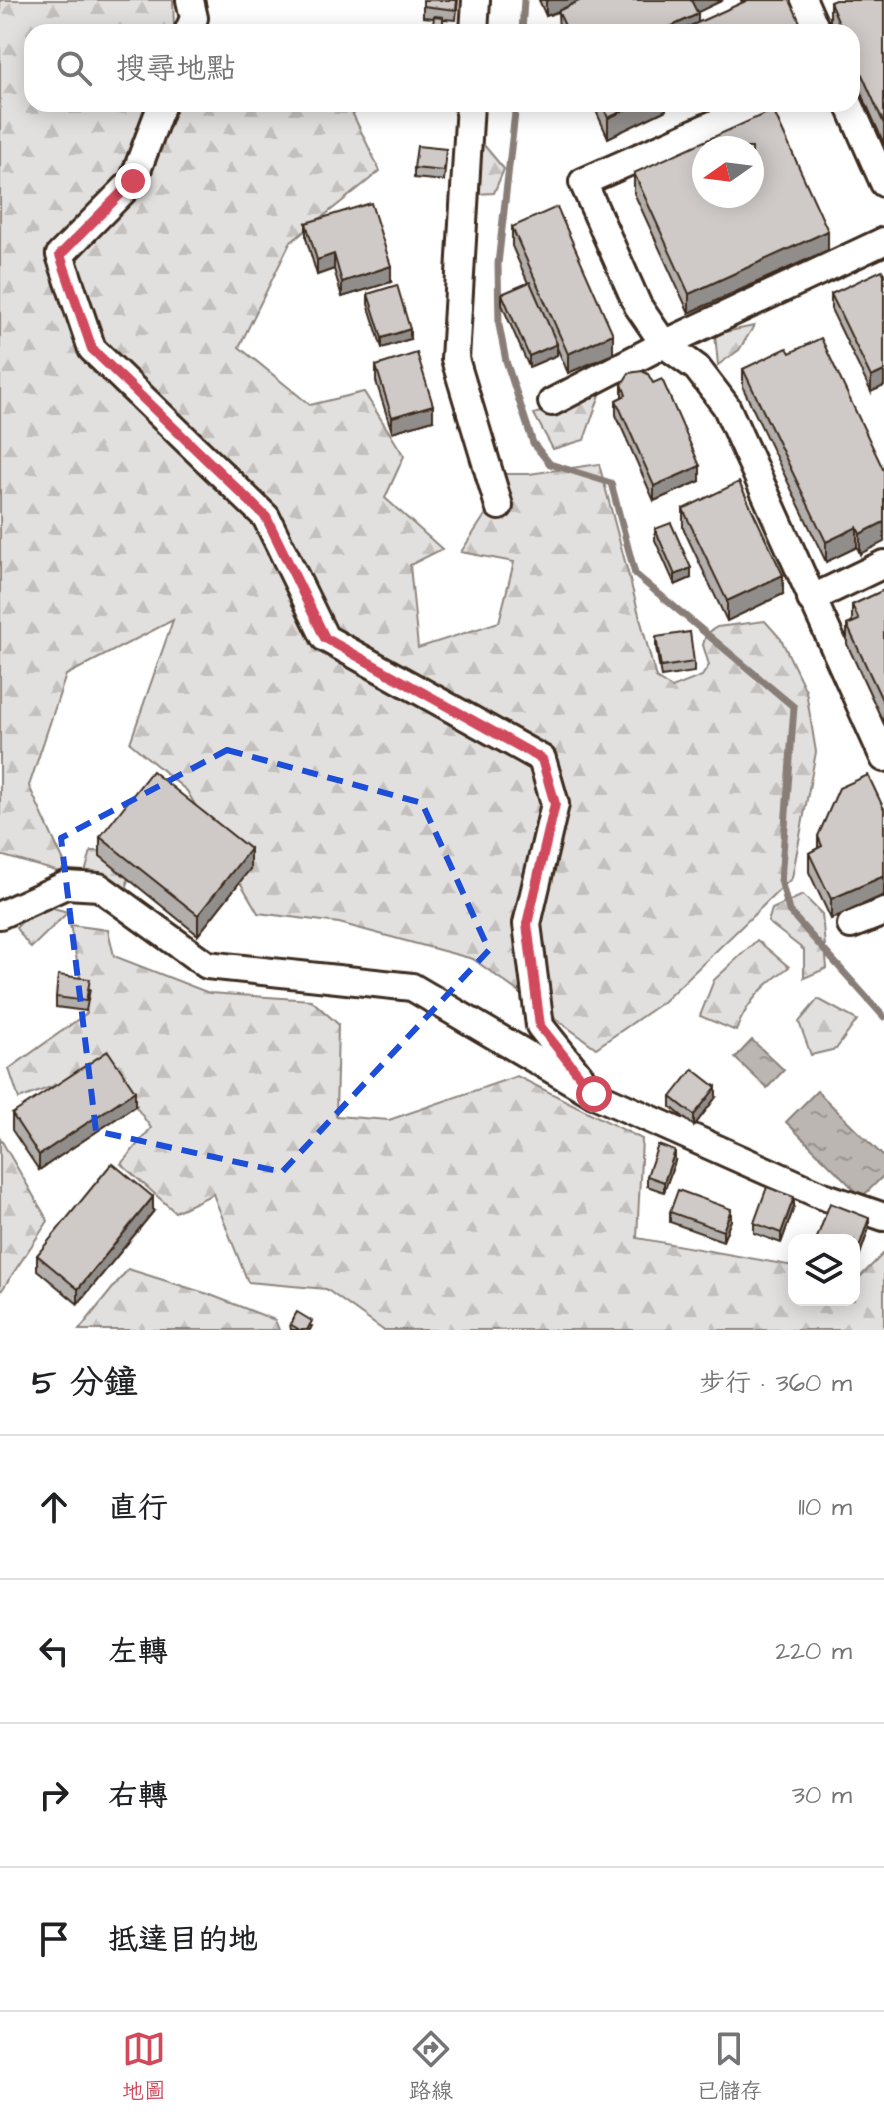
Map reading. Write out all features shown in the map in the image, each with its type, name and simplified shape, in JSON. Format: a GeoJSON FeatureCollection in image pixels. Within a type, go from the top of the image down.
{"type":"FeatureCollection","features":[{"type":"Feature","properties":{"kind":"lane"},"geometry":{"type":"LineString","coordinates":[[190,0],[194,18],[191,24]]}},
{"type":"Feature","properties":{"kind":"lane"},"geometry":{"type":"LineString","coordinates":[[474,24],[476,0]]}},
{"type":"Feature","properties":{"kind":"lane"},"geometry":{"type":"LineString","coordinates":[[803,0],[814,24]]}},
{"type":"Feature","properties":{"kind":"lane"},"geometry":{"type":"LineString","coordinates":[[159,112],[133,181],[60,255],[92,349],[266,517],[325,638],[542,759],[555,804],[527,924],[540,1026],[594,1094]]}},
{"type":"Feature","properties":{"kind":"lane"},"geometry":{"type":"LineString","coordinates":[[470,112],[455,359],[499,506]]}},
{"type":"Feature","properties":{"kind":"lane"},"geometry":{"type":"LineString","coordinates":[[742,112],[583,182],[638,306],[664,344],[697,368],[726,406],[884,758]]}},
{"type":"Feature","properties":{"kind":"lane"},"geometry":{"type":"LineString","coordinates":[[853,112],[884,183]]}},
{"type":"Feature","properties":{"kind":"lane"},"geometry":{"type":"LineString","coordinates":[[552,402],[664,344],[884,241]]}},
{"type":"Feature","properties":{"kind":"lane"},"geometry":{"type":"LineString","coordinates":[[811,599],[884,564]]}},
{"type":"Feature","properties":{"kind":"lane"},"geometry":{"type":"LineString","coordinates":[[0,915],[66,885],[99,887],[207,965],[412,987],[594,1094],[823,1196],[884,1217]]}},
{"type":"Feature","properties":{"kind":"lane"},"geometry":{"type":"LineString","coordinates":[[851,925],[884,912]]}},
{"type":"Feature","properties":{"kind":"highlighted area"},"geometry":{"type":"Polygon","coordinates":[[[227,750],[422,803],[489,950],[282,1172],[96,1131],[61,838],[227,750]]]}},
{"type":"Feature","properties":{"kind":"green space"},"geometry":{"type":"Polygon","coordinates":[[[0,0],[173,0],[174,24],[24,24],[24,112],[352,112],[380,171],[290,243],[239,347],[310,405],[364,392],[404,456],[385,498],[442,549],[410,565],[418,648],[499,622],[514,562],[461,552],[485,515],[501,474],[529,474],[599,464],[656,678],[672,688],[702,676],[709,665],[703,645],[706,634],[717,627],[765,621],[781,639],[806,691],[816,752],[792,878],[663,1002],[596,1048],[473,959],[339,923],[258,913],[187,791],[130,743],[173,620],[66,675],[29,786],[70,875],[0,855],[0,0]]]}},
{"type":"Feature","properties":{"kind":"green space"},"geometry":{"type":"Polygon","coordinates":[[[483,144],[504,169],[494,193],[457,195],[458,153],[483,144]]]}},
{"type":"Feature","properties":{"kind":"green space"},"geometry":{"type":"Polygon","coordinates":[[[754,326],[739,350],[718,365],[715,334],[754,326]]]}},
{"type":"Feature","properties":{"kind":"green space"},"geometry":{"type":"Polygon","coordinates":[[[602,389],[584,440],[553,449],[534,414],[602,389]]]}},
{"type":"Feature","properties":{"kind":"green space"},"geometry":{"type":"Polygon","coordinates":[[[91,851],[129,851],[127,890],[78,898],[91,851]]]}},
{"type":"Feature","properties":{"kind":"green space"},"geometry":{"type":"Polygon","coordinates":[[[803,895],[822,914],[827,968],[804,978],[804,950],[768,922],[772,909],[803,895]]]}},
{"type":"Feature","properties":{"kind":"green space"},"geometry":{"type":"Polygon","coordinates":[[[38,904],[68,912],[31,948],[16,928],[38,904]]]}},
{"type":"Feature","properties":{"kind":"green space"},"geometry":{"type":"Polygon","coordinates":[[[70,925],[108,930],[114,956],[209,993],[311,1000],[338,1024],[336,1116],[389,1120],[517,1076],[642,1139],[637,1238],[788,1265],[788,1306],[860,1306],[860,1277],[884,1253],[884,1330],[383,1330],[326,1289],[248,1282],[213,1194],[175,1212],[121,1164],[151,1128],[107,1066],[19,1099],[9,1069],[87,1013],[70,925]]]}},
{"type":"Feature","properties":{"kind":"green space"},"geometry":{"type":"Polygon","coordinates":[[[757,940],[789,967],[757,994],[736,1031],[700,1016],[714,980],[757,940]]]}},
{"type":"Feature","properties":{"kind":"green space"},"geometry":{"type":"Polygon","coordinates":[[[818,999],[857,1020],[836,1049],[811,1055],[799,1022],[818,999]]]}},
{"type":"Feature","properties":{"kind":"green space"},"geometry":{"type":"Polygon","coordinates":[[[0,1138],[48,1221],[0,1293],[0,1138]]]}},
{"type":"Feature","properties":{"kind":"green space"},"geometry":{"type":"Polygon","coordinates":[[[128,1269],[208,1294],[275,1320],[279,1330],[79,1330],[128,1269]]]}},
{"type":"Feature","properties":{"kind":"water"},"geometry":{"type":"Polygon","coordinates":[[[752,1040],[784,1070],[767,1088],[735,1058],[752,1040]]]}},
{"type":"Feature","properties":{"kind":"water"},"geometry":{"type":"Polygon","coordinates":[[[817,1091],[884,1157],[884,1175],[862,1197],[786,1122],[817,1091]]]}},
{"type":"Feature","properties":{"kind":"building"},"geometry":{"type":"Polygon","coordinates":[[[423,0],[457,0],[456,10],[423,6],[423,0]]]}},
{"type":"Feature","properties":{"kind":"building"},"geometry":{"type":"Polygon","coordinates":[[[581,0],[691,0],[698,14],[676,24],[564,24],[558,11],[581,0]]]}},
{"type":"Feature","properties":{"kind":"building"},"geometry":{"type":"Polygon","coordinates":[[[748,0],[790,0],[801,24],[695,24],[748,0]]]}},
{"type":"Feature","properties":{"kind":"building"},"geometry":{"type":"Polygon","coordinates":[[[884,0],[884,124],[860,70],[860,24],[840,24],[830,2],[884,0]]]}},
{"type":"Feature","properties":{"kind":"building"},"geometry":{"type":"Polygon","coordinates":[[[434,16],[443,17],[443,24],[433,24],[434,16]]]}},
{"type":"Feature","properties":{"kind":"building"},"geometry":{"type":"Polygon","coordinates":[[[605,112],[621,112],[608,118],[605,112]]]}},
{"type":"Feature","properties":{"kind":"building"},"geometry":{"type":"Polygon","coordinates":[[[774,112],[828,231],[689,294],[634,173],[692,147],[692,208],[764,208],[764,136],[716,136],[774,112]]]}},
{"type":"Feature","properties":{"kind":"building"},"geometry":{"type":"Polygon","coordinates":[[[417,146],[446,149],[444,171],[414,168],[417,146]]]}},
{"type":"Feature","properties":{"kind":"building"},"geometry":{"type":"Polygon","coordinates":[[[371,203],[391,266],[342,282],[334,254],[317,260],[306,223],[371,203]]]}},
{"type":"Feature","properties":{"kind":"building"},"geometry":{"type":"Polygon","coordinates":[[[557,207],[613,334],[568,354],[512,227],[557,207]]]}},
{"type":"Feature","properties":{"kind":"building"},"geometry":{"type":"Polygon","coordinates":[[[882,270],[884,371],[871,377],[831,294],[882,270]]]}},
{"type":"Feature","properties":{"kind":"building"},"geometry":{"type":"Polygon","coordinates":[[[530,282],[557,344],[529,356],[502,294],[530,282]]]}},
{"type":"Feature","properties":{"kind":"building"},"geometry":{"type":"Polygon","coordinates":[[[397,285],[410,329],[382,338],[368,294],[397,285]]]}},
{"type":"Feature","properties":{"kind":"building"},"geometry":{"type":"Polygon","coordinates":[[[821,338],[884,471],[884,522],[860,534],[857,527],[826,542],[743,369],[787,348],[790,353],[821,338]]]}},
{"type":"Feature","properties":{"kind":"building"},"geometry":{"type":"Polygon","coordinates":[[[417,353],[433,405],[392,417],[376,366],[417,353]]]}},
{"type":"Feature","properties":{"kind":"building"},"geometry":{"type":"Polygon","coordinates":[[[642,371],[653,383],[662,379],[700,466],[654,486],[616,400],[626,395],[622,384],[629,373],[642,371]]]}},
{"type":"Feature","properties":{"kind":"building"},"geometry":{"type":"Polygon","coordinates":[[[739,482],[783,575],[727,601],[683,509],[739,482]]]}},
{"type":"Feature","properties":{"kind":"building"},"geometry":{"type":"Polygon","coordinates":[[[671,523],[691,568],[675,575],[655,529],[671,523]]]}},
{"type":"Feature","properties":{"kind":"building"},"geometry":{"type":"Polygon","coordinates":[[[884,590],[884,704],[847,625],[859,620],[852,605],[884,590]]]}},
{"type":"Feature","properties":{"kind":"building"},"geometry":{"type":"Polygon","coordinates":[[[690,632],[694,662],[661,667],[656,637],[690,632]]]}},
{"type":"Feature","properties":{"kind":"building"},"geometry":{"type":"Polygon","coordinates":[[[152,771],[250,849],[198,915],[100,837],[152,771]]]}},
{"type":"Feature","properties":{"kind":"building"},"geometry":{"type":"Polygon","coordinates":[[[868,775],[884,809],[884,876],[831,899],[809,853],[822,846],[818,836],[839,788],[868,775]]]}},
{"type":"Feature","properties":{"kind":"building"},"geometry":{"type":"Polygon","coordinates":[[[58,975],[90,979],[86,1001],[56,997],[58,975]]]}},
{"type":"Feature","properties":{"kind":"building"},"geometry":{"type":"Polygon","coordinates":[[[108,1051],[135,1091],[39,1155],[12,1114],[108,1051]]]}},
{"type":"Feature","properties":{"kind":"building"},"geometry":{"type":"Polygon","coordinates":[[[693,1069],[716,1087],[694,1115],[671,1097],[693,1069]]]}},
{"type":"Feature","properties":{"kind":"building"},"geometry":{"type":"Polygon","coordinates":[[[658,1145],[675,1151],[664,1182],[647,1176],[658,1145]]]}},
{"type":"Feature","properties":{"kind":"building"},"geometry":{"type":"Polygon","coordinates":[[[112,1163],[153,1197],[78,1289],[37,1255],[112,1163]]]}},
{"type":"Feature","properties":{"kind":"building"},"geometry":{"type":"Polygon","coordinates":[[[767,1187],[794,1197],[781,1233],[754,1223],[767,1187]]]}},
{"type":"Feature","properties":{"kind":"building"},"geometry":{"type":"Polygon","coordinates":[[[678,1190],[731,1209],[723,1231],[670,1212],[678,1190]]]}},
{"type":"Feature","properties":{"kind":"building"},"geometry":{"type":"Polygon","coordinates":[[[830,1203],[869,1218],[860,1244],[860,1234],[818,1234],[830,1203]]]}},
{"type":"Feature","properties":{"kind":"building"},"geometry":{"type":"Polygon","coordinates":[[[297,1312],[312,1321],[307,1330],[290,1324],[297,1312]]]}},
{"type":"Feature","properties":{"kind":"waterway"},"geometry":{"type":"LineString","coordinates":[[522,24],[524,0]]}},
{"type":"Feature","properties":{"kind":"waterway"},"geometry":{"type":"LineString","coordinates":[[515,112],[498,264],[499,325],[506,361],[533,443],[550,464],[611,483],[635,574],[794,707],[781,880],[789,911],[884,1017]]}},
{"type":"Feature","properties":{"kind":"route"},"geometry":{"type":"LineString","coordinates":[[133,181],[60,255],[92,349],[266,517],[325,638],[542,759],[555,804],[527,924],[540,1026],[594,1094]]}}]}
